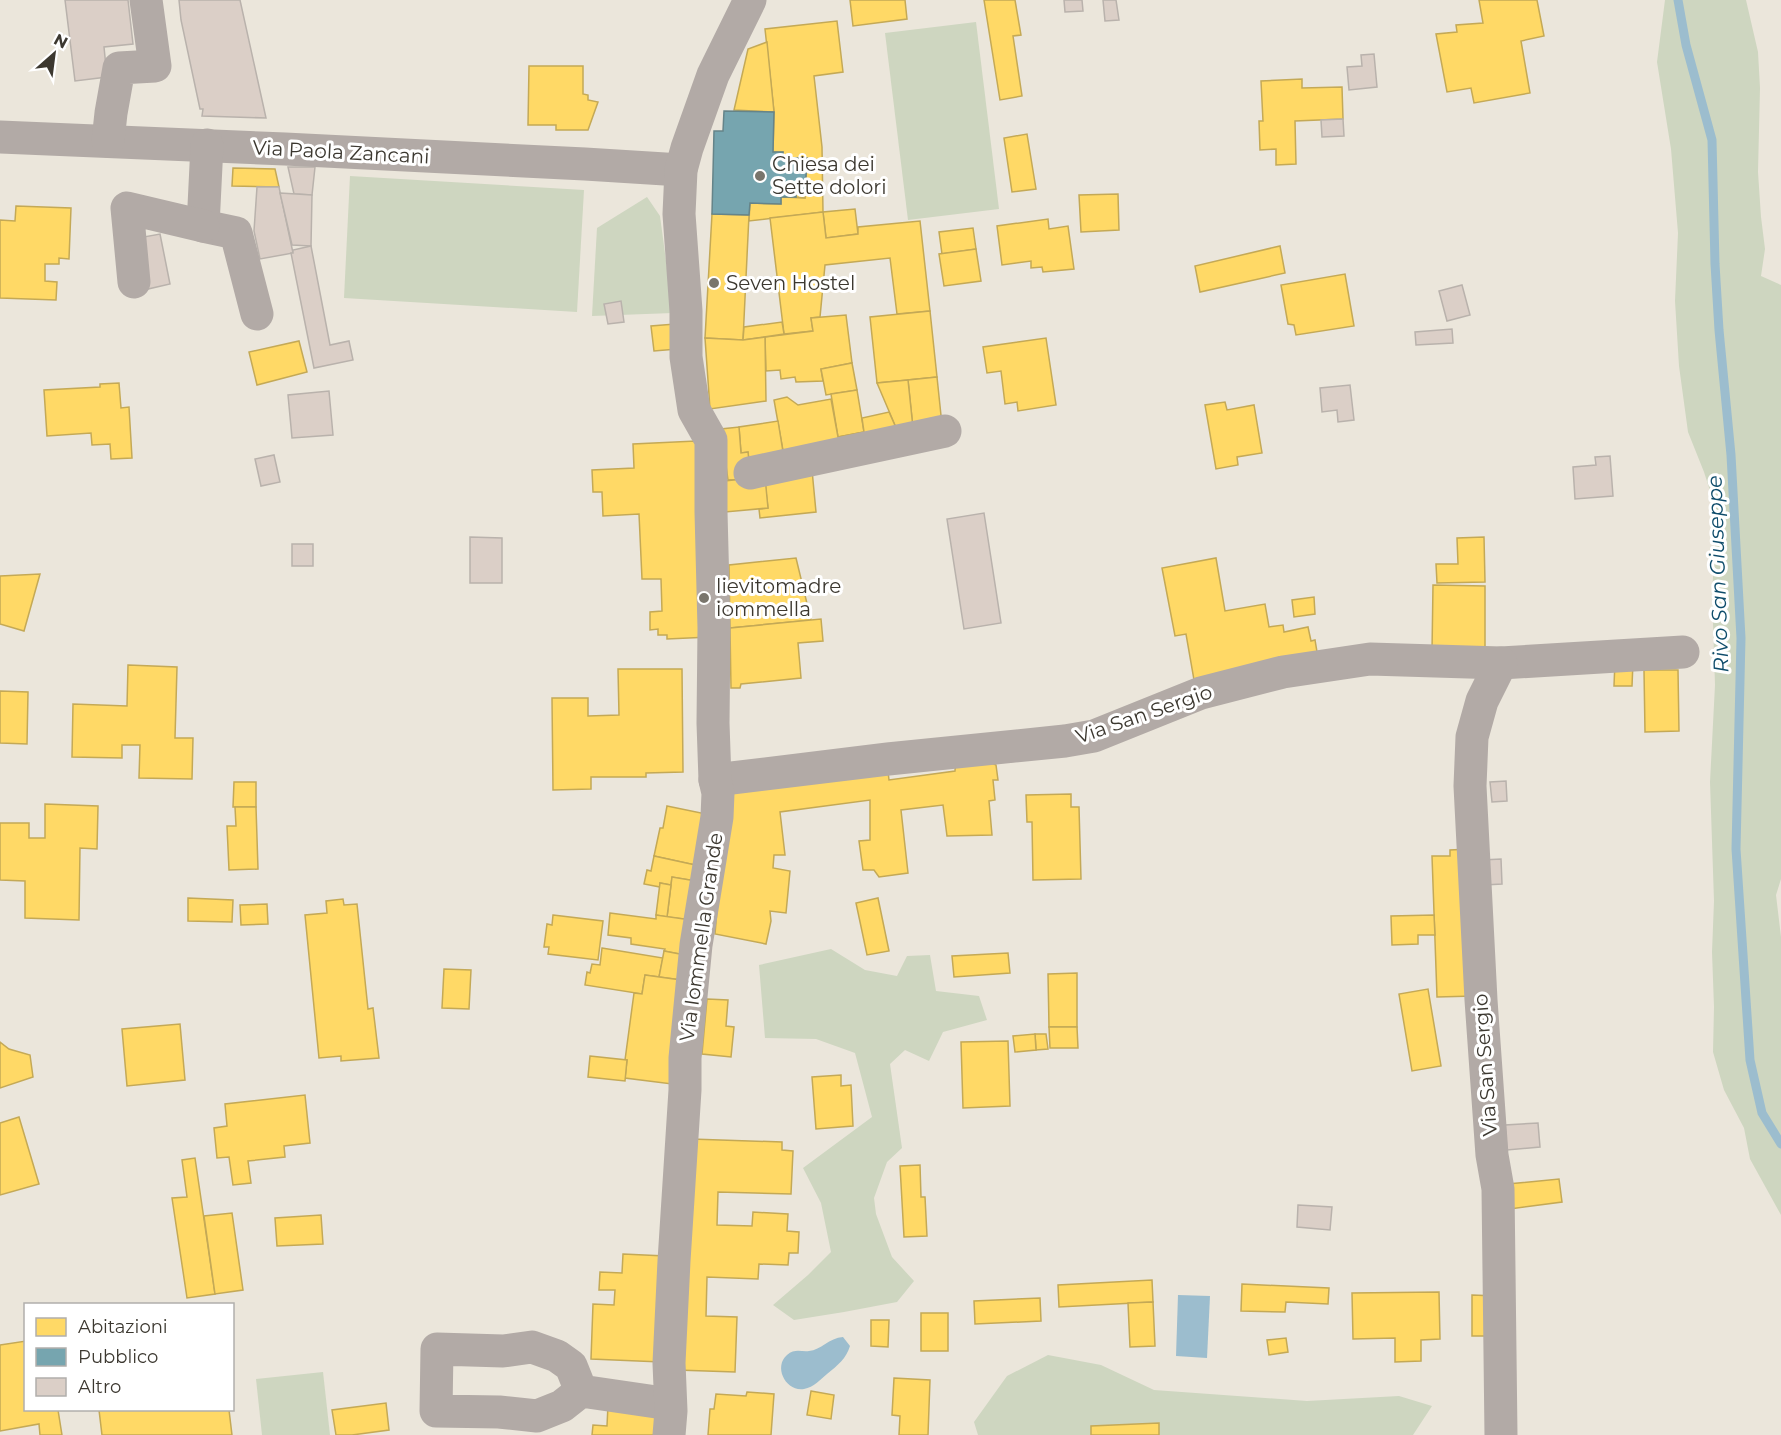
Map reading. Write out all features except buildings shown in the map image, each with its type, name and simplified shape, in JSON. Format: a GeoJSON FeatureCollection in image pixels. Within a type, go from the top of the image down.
{"type":"FeatureCollection","features":[{"type":"Feature","properties":{"kind":"street"},"geometry":{"type":"LineString","coordinates":[[108,141],[119,68],[155,66],[146,0]]}},
{"type":"Feature","properties":{"kind":"street","name":"Via Iommella Grande"},"geometry":{"type":"LineString","coordinates":[[669,1420],[669,1363],[685,1058],[696,945],[717,817],[718,793],[715,780],[712,675],[714,607],[729,475],[694,410],[686,357],[686,311],[679,213],[681,170],[713,75],[750,0]]}},
{"type":"Feature","properties":{"kind":"street","name":"Via Paola Zancani"},"geometry":{"type":"LineString","coordinates":[[0,136],[681,170]]}},
{"type":"Feature","properties":{"kind":"street"},"geometry":{"type":"LineString","coordinates":[[203,226],[207,145]]}},
{"type":"Feature","properties":{"kind":"street"},"geometry":{"type":"LineString","coordinates":[[134,282],[127,208],[236,233],[257,314]]}},
{"type":"Feature","properties":{"kind":"street"},"geometry":{"type":"LineString","coordinates":[[729,475],[945,431]]}},
{"type":"Feature","properties":{"kind":"street","name":"Via San Sergio"},"geometry":{"type":"LineString","coordinates":[[715,780],[1094,736],[1201,693],[1283,672],[1370,659],[1501,663],[1683,652]]}},
{"type":"Feature","properties":{"kind":"street","name":"Via San Sergio"},"geometry":{"type":"LineString","coordinates":[[1501,663],[1482,701],[1472,737],[1470,786],[1482,1022],[1492,1155],[1498,1189],[1501,1435]]}},
{"type":"Feature","properties":{"kind":"street"},"geometry":{"type":"LineString","coordinates":[[581,1391],[669,1420]]}},
{"type":"Feature","properties":{"kind":"green space"},"geometry":{"type":"Polygon","coordinates":[[[1665,0],[1746,0],[1758,52],[1760,88],[1758,172],[1765,249],[1761,276],[1781,285],[1781,879],[1776,895],[1781,937],[1781,1215],[1750,1159],[1744,1128],[1724,1090],[1713,1052],[1714,901],[1710,782],[1715,685],[1712,592],[1715,506],[1688,432],[1679,366],[1675,301],[1678,233],[1671,149],[1657,62],[1665,0]]]}},
{"type":"Feature","properties":{"kind":"green space"},"geometry":{"type":"Polygon","coordinates":[[[976,22],[999,209],[908,220],[885,33],[976,22]]]}},
{"type":"Feature","properties":{"kind":"green space"},"geometry":{"type":"Polygon","coordinates":[[[350,176],[584,190],[577,312],[344,298],[350,176]]]}},
{"type":"Feature","properties":{"kind":"green space"},"geometry":{"type":"Polygon","coordinates":[[[647,197],[660,216],[673,313],[592,316],[597,228],[647,197]]]}},
{"type":"Feature","properties":{"kind":"green space"},"geometry":{"type":"Polygon","coordinates":[[[831,949],[865,970],[897,976],[907,956],[930,955],[936,991],[979,996],[987,1020],[943,1032],[929,1061],[905,1050],[890,1064],[902,1148],[887,1162],[874,1198],[876,1214],[892,1257],[914,1281],[897,1302],[794,1320],[773,1305],[831,1252],[821,1203],[803,1168],[872,1117],[855,1053],[816,1039],[765,1038],[759,965],[831,949]]]}},
{"type":"Feature","properties":{"kind":"green space"},"geometry":{"type":"Polygon","coordinates":[[[1048,1355],[1101,1365],[1154,1390],[1307,1401],[1399,1396],[1432,1406],[1413,1435],[978,1435],[974,1422],[1007,1376],[1048,1355]]]}},
{"type":"Feature","properties":{"kind":"green space"},"geometry":{"type":"Polygon","coordinates":[[[323,1372],[330,1435],[262,1435],[256,1379],[323,1372]]]}},
{"type":"Feature","properties":{"kind":"water"},"geometry":{"type":"Polygon","coordinates":[[[1178,1295],[1210,1296],[1207,1358],[1176,1356],[1178,1295]]]}},
{"type":"Feature","properties":{"kind":"water"},"geometry":{"type":"Polygon","coordinates":[[[843,1337],[850,1346],[846,1355],[819,1381],[804,1389],[792,1387],[787,1383],[781,1372],[781,1366],[787,1355],[795,1351],[817,1349],[833,1339],[843,1337]]]}},
{"type":"Feature","properties":{"kind":"waterway","name":"Rivo San Giuseppe"},"geometry":{"type":"LineString","coordinates":[[1678,0],[1686,45],[1712,140],[1715,264],[1731,455],[1741,638],[1736,849],[1750,1060],[1762,1113],[1781,1144]]}},
{"type":"Feature","properties":{"kind":"place","name":"Chiesa dei Sette dolori"},"geometry":{"type":"Point","coordinates":[760,176]}},
{"type":"Feature","properties":{"kind":"place","name":"Seven Hostel"},"geometry":{"type":"Point","coordinates":[714,283]}},
{"type":"Feature","properties":{"kind":"place","name":"lievitomadre iommella"},"geometry":{"type":"Point","coordinates":[704,598]}}]}
